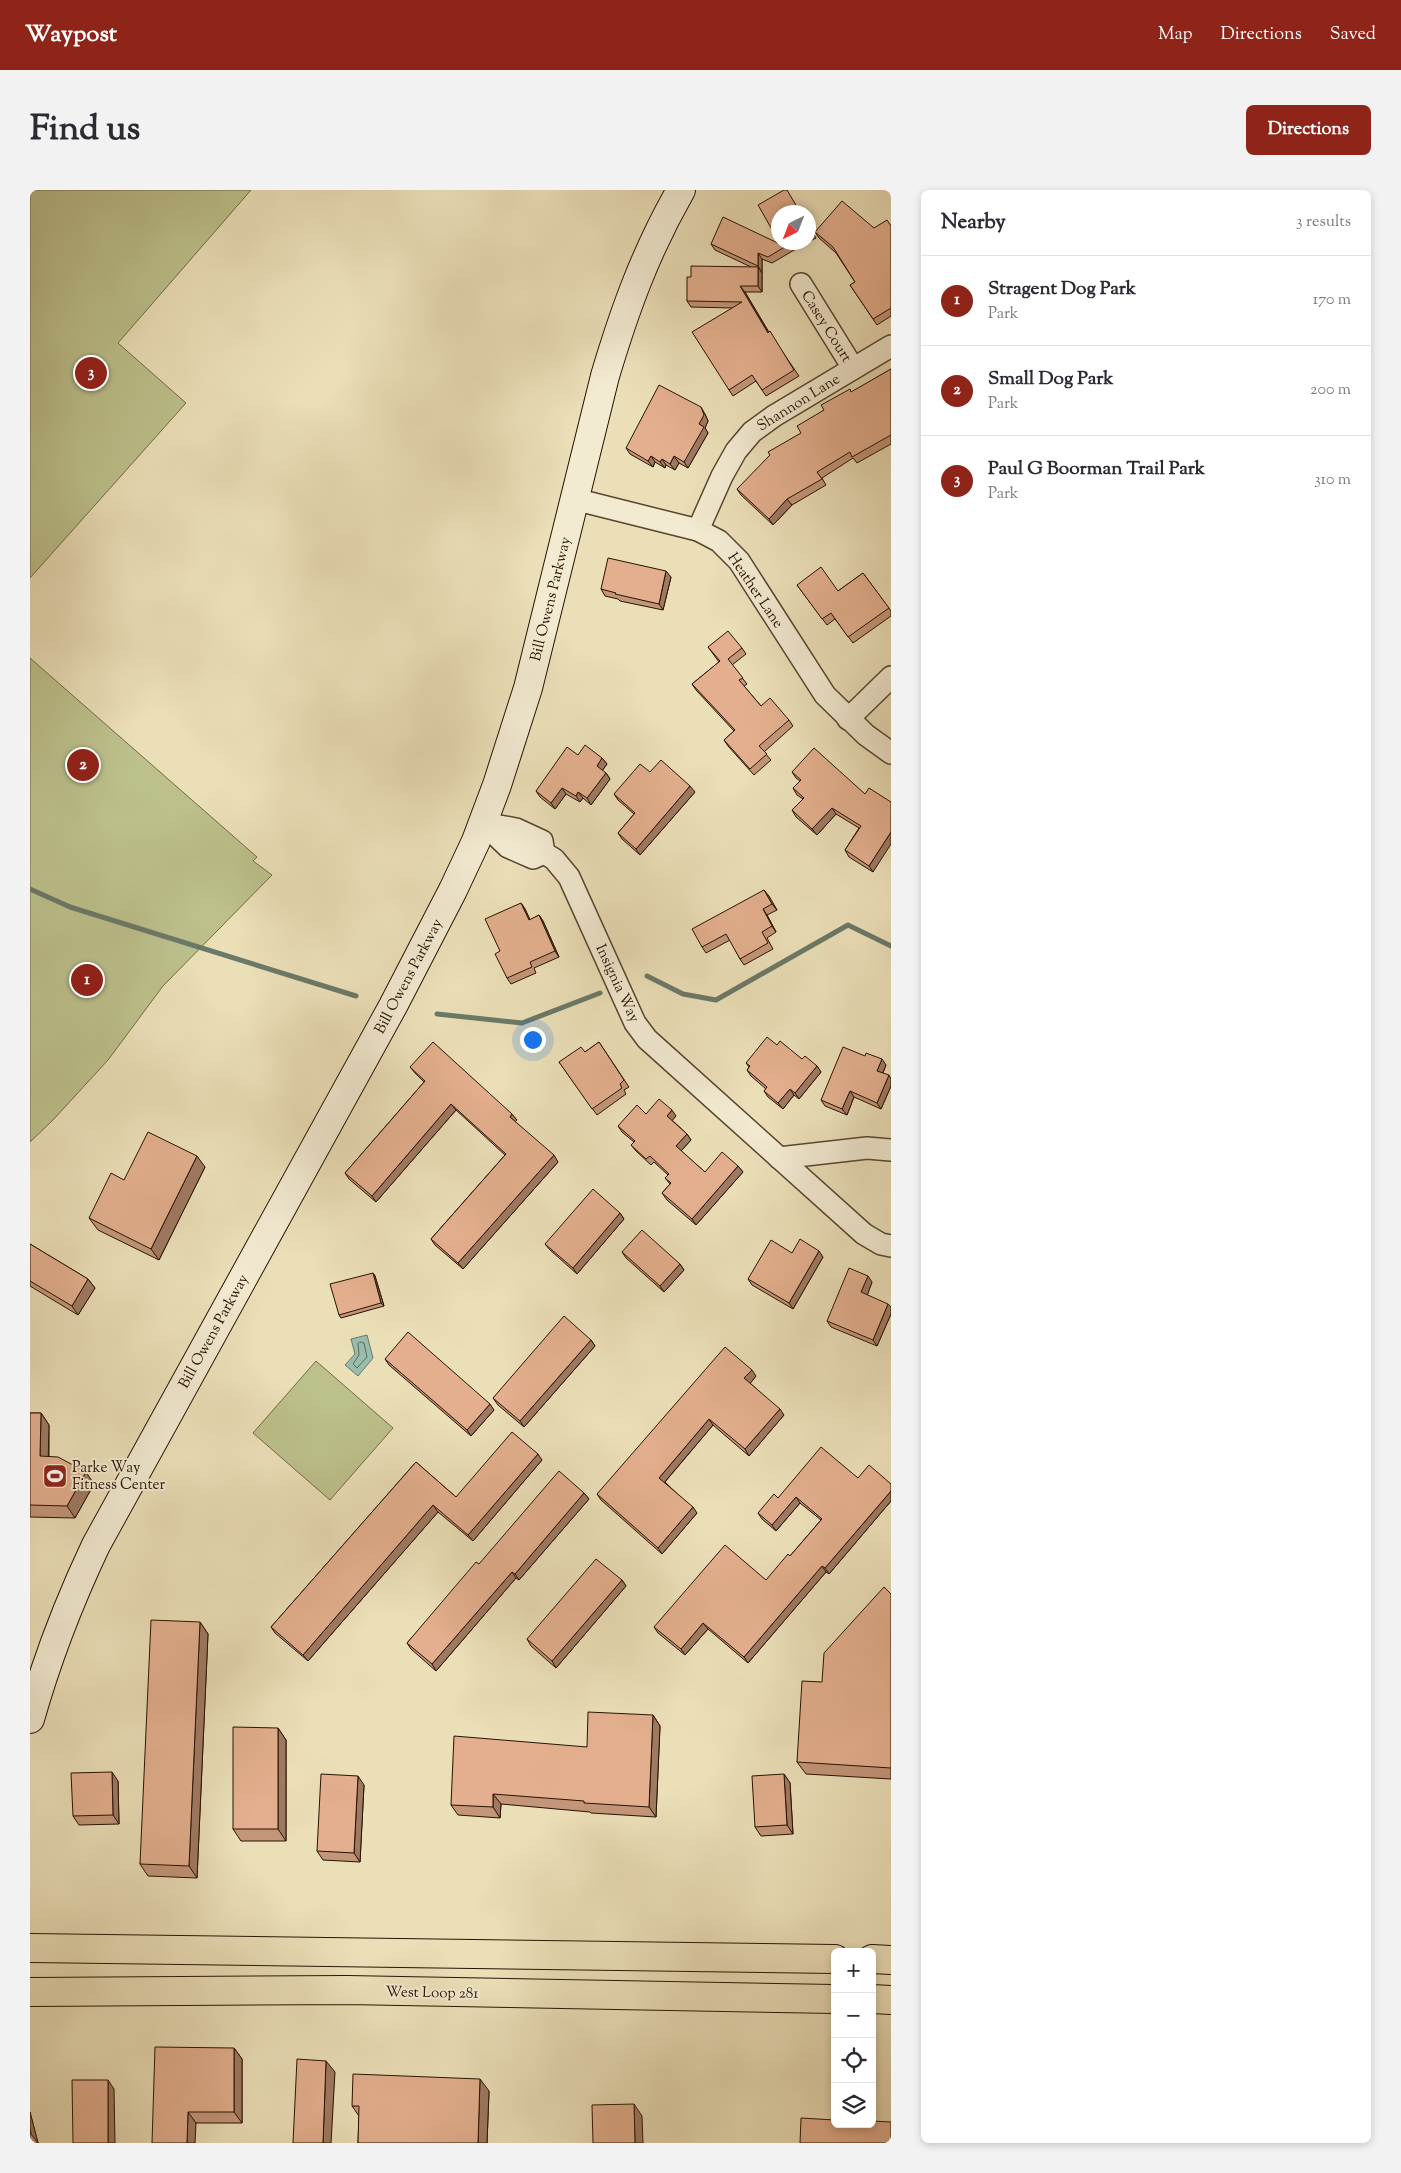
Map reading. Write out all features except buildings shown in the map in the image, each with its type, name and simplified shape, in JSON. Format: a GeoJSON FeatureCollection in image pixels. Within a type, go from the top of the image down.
{"type":"FeatureCollection","features":[{"type":"Feature","properties":{"kind":"highway"},"geometry":{"type":"LineString","coordinates":[[30,1948],[831,1959]]}},
{"type":"Feature","properties":{"kind":"highway"},"geometry":{"type":"LineString","coordinates":[[876,1960],[891,1960]]}},
{"type":"Feature","properties":{"kind":"highway","name":"West Loop 281"},"geometry":{"type":"LineString","coordinates":[[30,1992],[347,1990],[831,1999]]}},
{"type":"Feature","properties":{"kind":"highway"},"geometry":{"type":"LineString","coordinates":[[876,1999],[891,2000]]}},
{"type":"Feature","properties":{"kind":"main road","name":"Bill Owens Parkway"},"geometry":{"type":"LineString","coordinates":[[30,1719],[44,1668],[66,1609],[96,1545],[393,1006],[453,890],[483,823],[528,688],[605,376],[617,335],[648,252],[681,190]]}},
{"type":"Feature","properties":{"kind":"street","name":"Casey Court"},"geometry":{"type":"LineString","coordinates":[[801,284],[853,368]]}},
{"type":"Feature","properties":{"kind":"street","name":"Shannon Lane"},"geometry":{"type":"LineString","coordinates":[[698,530],[722,476],[736,451],[752,432],[774,416],[891,346]]}},
{"type":"Feature","properties":{"kind":"street","name":"Heather Lane"},"geometry":{"type":"LineString","coordinates":[[574,499],[698,530],[719,541],[738,560],[815,682],[848,719],[891,753]]}},
{"type":"Feature","properties":{"kind":"street"},"geometry":{"type":"LineString","coordinates":[[848,719],[891,677]]}},
{"type":"Feature","properties":{"kind":"street","name":"Insignia Way"},"geometry":{"type":"LineString","coordinates":[[483,823],[508,847],[533,858],[544,853],[554,859],[569,878],[636,1023],[647,1039],[864,1234],[882,1244],[891,1246]]}},
{"type":"Feature","properties":{"kind":"street"},"geometry":{"type":"LineString","coordinates":[[779,1158],[867,1148],[891,1150]]}},
{"type":"Feature","properties":{"kind":"green space"},"geometry":{"type":"Polygon","coordinates":[[[30,190],[251,190],[118,343],[186,403],[30,578],[30,190]]]}},
{"type":"Feature","properties":{"kind":"green space"},"geometry":{"type":"Polygon","coordinates":[[[30,658],[257,857],[253,861],[272,875],[163,986],[108,1060],[53,1120],[30,1142],[30,658]]]}},
{"type":"Feature","properties":{"kind":"green space"},"geometry":{"type":"Polygon","coordinates":[[[316,1361],[393,1428],[330,1500],[253,1433],[316,1361]]]}},
{"type":"Feature","properties":{"kind":"water"},"geometry":{"type":"Polygon","coordinates":[[[367,1335],[373,1358],[358,1376],[345,1365],[355,1354],[351,1339],[367,1335]]]}},
{"type":"Feature","properties":{"kind":"waterway"},"geometry":{"type":"LineString","coordinates":[[30,889],[70,907],[356,996]]}},
{"type":"Feature","properties":{"kind":"waterway"},"geometry":{"type":"LineString","coordinates":[[647,976],[683,994],[716,1000],[848,925],[891,946]]}},
{"type":"Feature","properties":{"kind":"waterway"},"geometry":{"type":"LineString","coordinates":[[437,1014],[522,1023],[600,993]]}},
{"type":"Feature","properties":{"kind":"place","name":"Paul G Boorman Trail Park"},"geometry":{"type":"Point","coordinates":[91,373]}},
{"type":"Feature","properties":{"kind":"place","name":"Small Dog Park"},"geometry":{"type":"Point","coordinates":[83,765]}},
{"type":"Feature","properties":{"kind":"place","name":"Stragent Dog Park"},"geometry":{"type":"Point","coordinates":[87,980]}},
{"type":"Feature","properties":{"kind":"place","name":"Parke Way Fitness Center"},"geometry":{"type":"Point","coordinates":[55,1476]}}]}
